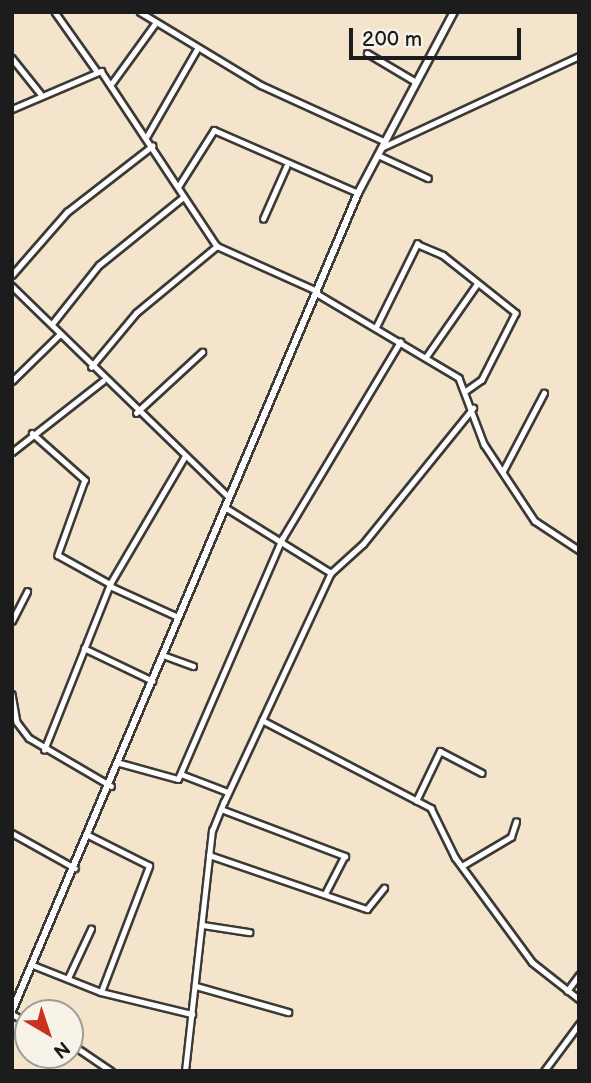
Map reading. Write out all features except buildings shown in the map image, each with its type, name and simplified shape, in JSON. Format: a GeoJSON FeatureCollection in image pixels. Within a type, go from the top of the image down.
{"type":"FeatureCollection","features":[{"type":"Feature","properties":{"kind":"street"},"geometry":{"type":"LineString","coordinates":[[54,12],[96,71],[113,83],[178,187],[182,198],[216,246],[316,292],[459,378],[473,408],[484,444],[542,530],[579,550]]}},
{"type":"Feature","properties":{"kind":"street"},"geometry":{"type":"LineString","coordinates":[[140,12],[154,25],[261,85],[384,141]]}},
{"type":"Feature","properties":{"kind":"street"},"geometry":{"type":"LineString","coordinates":[[12,1013],[111,786],[227,495],[358,193],[454,12]]}},
{"type":"Feature","properties":{"kind":"street"},"geometry":{"type":"LineString","coordinates":[[113,83],[154,25]]}},
{"type":"Feature","properties":{"kind":"street"},"geometry":{"type":"LineString","coordinates":[[146,136],[197,49]]}},
{"type":"Feature","properties":{"kind":"street"},"geometry":{"type":"LineString","coordinates":[[367,52],[416,82]]}},
{"type":"Feature","properties":{"kind":"street"},"geometry":{"type":"LineString","coordinates":[[379,152],[579,56]]}},
{"type":"Feature","properties":{"kind":"street"},"geometry":{"type":"LineString","coordinates":[[12,58],[40,93]]}},
{"type":"Feature","properties":{"kind":"street"},"geometry":{"type":"LineString","coordinates":[[12,109],[40,93],[96,71]]}},
{"type":"Feature","properties":{"kind":"street"},"geometry":{"type":"LineString","coordinates":[[178,187],[214,130],[286,167],[358,193]]}},
{"type":"Feature","properties":{"kind":"street"},"geometry":{"type":"LineString","coordinates":[[12,275],[67,212],[152,146]]}},
{"type":"Feature","properties":{"kind":"street"},"geometry":{"type":"LineString","coordinates":[[379,152],[428,178]]}},
{"type":"Feature","properties":{"kind":"street"},"geometry":{"type":"LineString","coordinates":[[263,219],[286,167]]}},
{"type":"Feature","properties":{"kind":"street"},"geometry":{"type":"LineString","coordinates":[[52,324],[99,265],[182,198]]}},
{"type":"Feature","properties":{"kind":"street"},"geometry":{"type":"LineString","coordinates":[[376,328],[416,244],[443,255],[516,313],[482,380],[466,391]]}},
{"type":"Feature","properties":{"kind":"street"},"geometry":{"type":"LineString","coordinates":[[91,367],[136,313],[216,246]]}},
{"type":"Feature","properties":{"kind":"street"},"geometry":{"type":"LineString","coordinates":[[426,357],[477,284]]}},
{"type":"Feature","properties":{"kind":"street"},"geometry":{"type":"LineString","coordinates":[[12,286],[52,324],[103,381],[227,495]]}},
{"type":"Feature","properties":{"kind":"street"},"geometry":{"type":"LineString","coordinates":[[12,382],[56,344],[60,334]]}},
{"type":"Feature","properties":{"kind":"street"},"geometry":{"type":"LineString","coordinates":[[56,344],[67,342]]}},
{"type":"Feature","properties":{"kind":"street"},"geometry":{"type":"LineString","coordinates":[[120,763],[178,779],[282,538],[400,342]]}},
{"type":"Feature","properties":{"kind":"street"},"geometry":{"type":"LineString","coordinates":[[136,413],[202,352]]}},
{"type":"Feature","properties":{"kind":"street"},"geometry":{"type":"LineString","coordinates":[[12,453],[32,433],[103,381]]}},
{"type":"Feature","properties":{"kind":"street"},"geometry":{"type":"LineString","coordinates":[[503,471],[544,393]]}},
{"type":"Feature","properties":{"kind":"street"},"geometry":{"type":"LineString","coordinates":[[185,1071],[204,925],[209,855],[228,792],[331,573],[363,544],[473,408]]}},
{"type":"Feature","properties":{"kind":"street"},"geometry":{"type":"LineString","coordinates":[[32,433],[85,480],[58,555],[110,585],[178,617]]}},
{"type":"Feature","properties":{"kind":"street"},"geometry":{"type":"LineString","coordinates":[[44,750],[110,585],[185,456]]}},
{"type":"Feature","properties":{"kind":"street"},"geometry":{"type":"LineString","coordinates":[[223,506],[282,538],[331,573]]}},
{"type":"Feature","properties":{"kind":"street"},"geometry":{"type":"LineString","coordinates":[[12,621],[27,592]]}},
{"type":"Feature","properties":{"kind":"street"},"geometry":{"type":"LineString","coordinates":[[84,648],[154,681]]}},
{"type":"Feature","properties":{"kind":"street"},"geometry":{"type":"LineString","coordinates":[[163,655],[192,666]]}},
{"type":"Feature","properties":{"kind":"street"},"geometry":{"type":"LineString","coordinates":[[12,694],[21,729],[44,750],[111,786]]}},
{"type":"Feature","properties":{"kind":"street"},"geometry":{"type":"LineString","coordinates":[[262,720],[416,800],[439,816],[462,866],[532,962],[579,999]]}},
{"type":"Feature","properties":{"kind":"street"},"geometry":{"type":"LineString","coordinates":[[416,800],[440,751],[481,773]]}},
{"type":"Feature","properties":{"kind":"street"},"geometry":{"type":"LineString","coordinates":[[181,774],[228,792]]}},
{"type":"Feature","properties":{"kind":"street"},"geometry":{"type":"LineString","coordinates":[[221,809],[345,856],[326,893]]}},
{"type":"Feature","properties":{"kind":"street"},"geometry":{"type":"LineString","coordinates":[[462,866],[511,837],[516,822]]}},
{"type":"Feature","properties":{"kind":"street"},"geometry":{"type":"LineString","coordinates":[[12,833],[75,868]]}},
{"type":"Feature","properties":{"kind":"street"},"geometry":{"type":"LineString","coordinates":[[89,836],[149,866],[101,992]]}},
{"type":"Feature","properties":{"kind":"street"},"geometry":{"type":"LineString","coordinates":[[209,855],[367,908],[384,888]]}},
{"type":"Feature","properties":{"kind":"street"},"geometry":{"type":"LineString","coordinates":[[204,925],[249,932]]}},
{"type":"Feature","properties":{"kind":"street"},"geometry":{"type":"LineString","coordinates":[[68,978],[91,929]]}},
{"type":"Feature","properties":{"kind":"street"},"geometry":{"type":"LineString","coordinates":[[33,965],[101,992],[192,1014]]}},
{"type":"Feature","properties":{"kind":"street"},"geometry":{"type":"LineString","coordinates":[[567,991],[579,975]]}},
{"type":"Feature","properties":{"kind":"street"},"geometry":{"type":"LineString","coordinates":[[196,986],[289,1012]]}},
{"type":"Feature","properties":{"kind":"street"},"geometry":{"type":"LineString","coordinates":[[544,1071],[579,1024]]}},
{"type":"Feature","properties":{"kind":"street"},"geometry":{"type":"LineString","coordinates":[[84,1053],[111,1071]]}}]}
